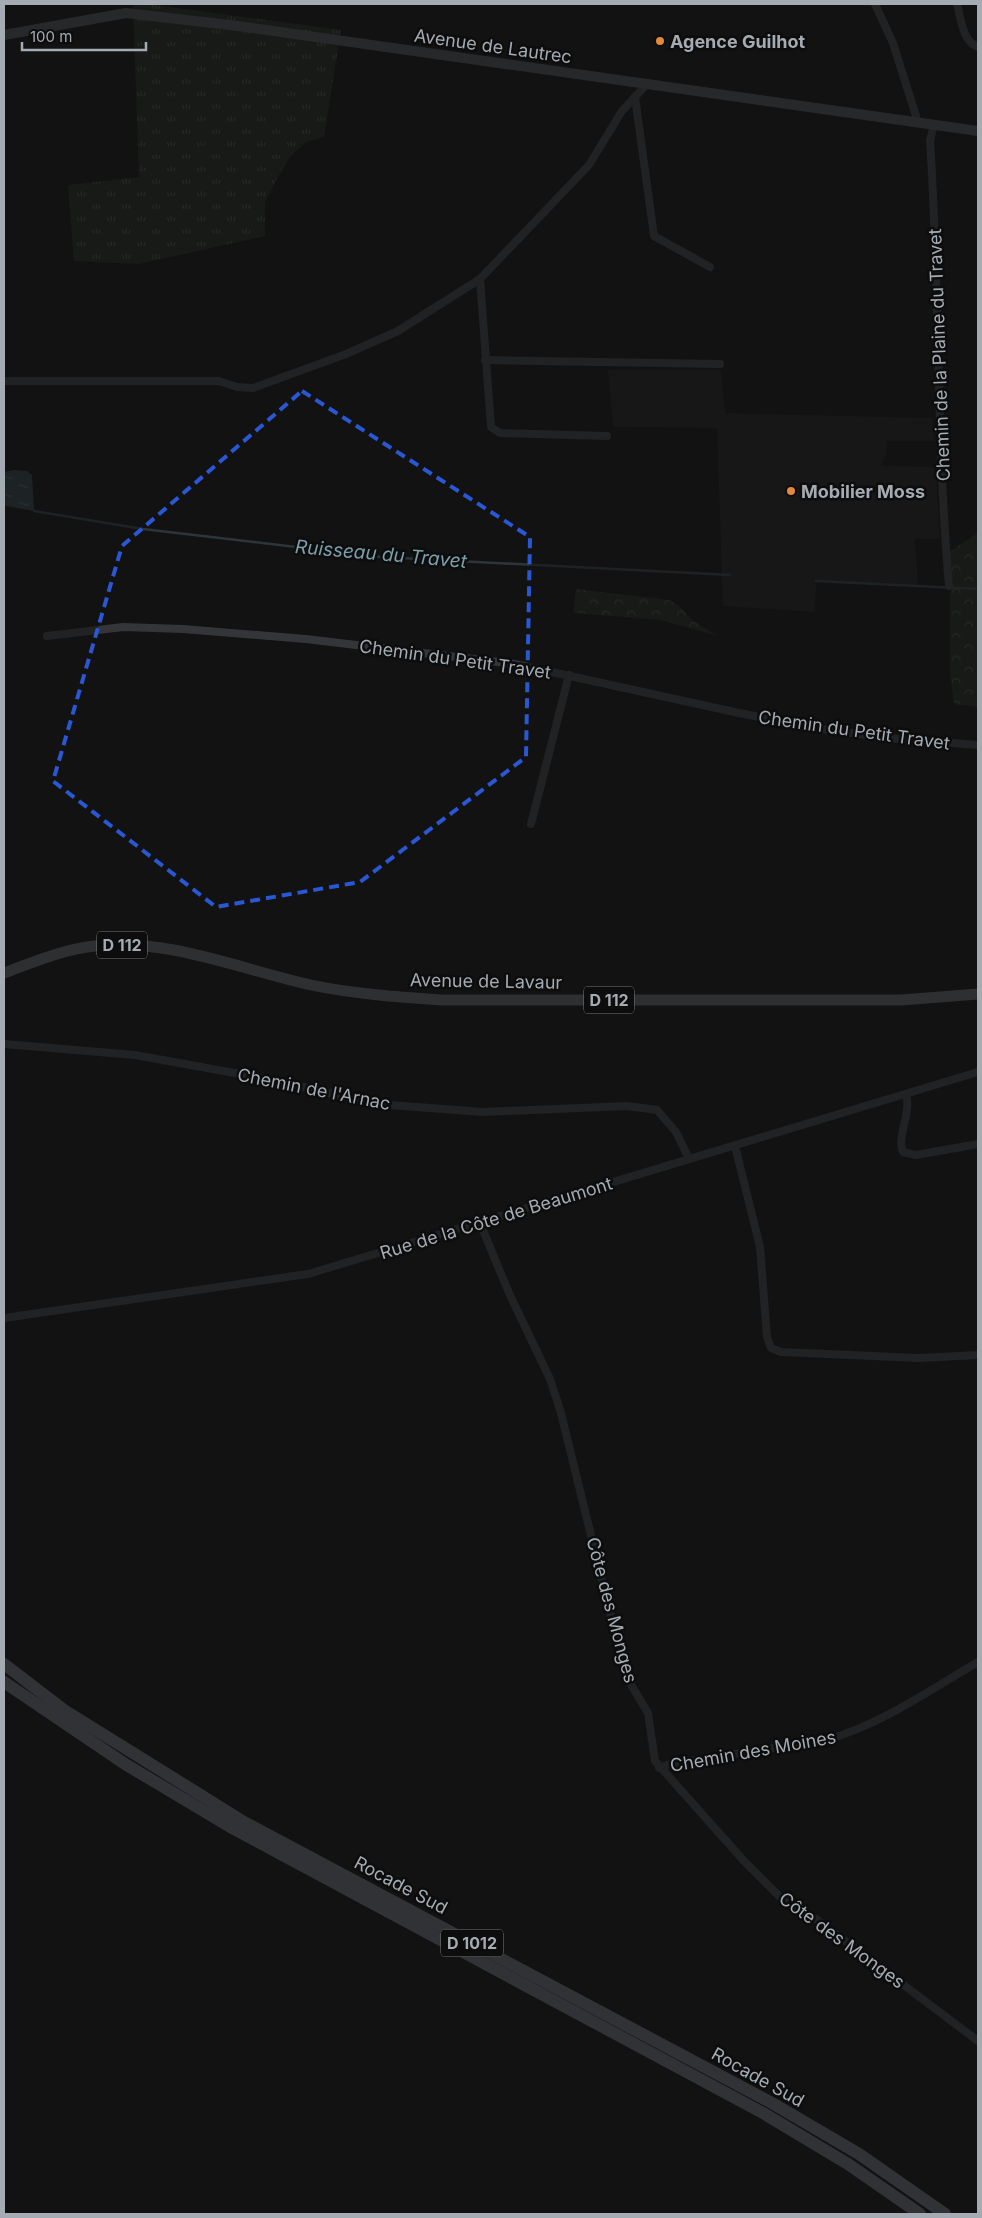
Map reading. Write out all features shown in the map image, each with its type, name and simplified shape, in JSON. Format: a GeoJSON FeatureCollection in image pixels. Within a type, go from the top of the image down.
{"type":"FeatureCollection","features":[{"type":"Feature","properties":{"kind":"highway","name":"Rocade Sud"},"geometry":{"type":"LineString","coordinates":[[4,1664],[64,1710],[244,1822],[772,2103],[859,2154],[945,2214]]}},
{"type":"Feature","properties":{"kind":"highway","name":"Rocade Sud"},"geometry":{"type":"LineString","coordinates":[[4,1682],[125,1764],[226,1824],[763,2113],[848,2164],[920,2214]]}},
{"type":"Feature","properties":{"kind":"main road","name":"Avenue de Lautrec"},"geometry":{"type":"LineString","coordinates":[[4,35],[126,13],[238,26],[978,131]]}},
{"type":"Feature","properties":{"kind":"main road","name":"Avenue de Lavaur"},"geometry":{"type":"LineString","coordinates":[[4,973],[50,956],[94,946],[139,944],[187,952],[311,985],[382,996],[443,1000],[901,1000],[978,994]]}},
{"type":"Feature","properties":{"kind":"street"},"geometry":{"type":"LineString","coordinates":[[875,4],[898,55],[916,116],[916,122]]}},
{"type":"Feature","properties":{"kind":"street"},"geometry":{"type":"LineString","coordinates":[[957,4],[968,40],[978,47]]}},
{"type":"Feature","properties":{"kind":"street"},"geometry":{"type":"LineString","coordinates":[[5,381],[219,381],[237,387],[253,388],[346,354],[398,331],[480,279],[589,165],[622,111],[647,84]]}},
{"type":"Feature","properties":{"kind":"street"},"geometry":{"type":"LineString","coordinates":[[636,97],[654,236],[710,267]]}},
{"type":"Feature","properties":{"kind":"street","name":"Chemin de la Plaine du Travet"},"geometry":{"type":"LineString","coordinates":[[934,124],[930,141],[937,286],[941,456],[949,586]]}},
{"type":"Feature","properties":{"kind":"street"},"geometry":{"type":"LineString","coordinates":[[480,279],[491,427],[500,434],[607,436]]}},
{"type":"Feature","properties":{"kind":"street"},"geometry":{"type":"LineString","coordinates":[[485,360],[720,364]]}},
{"type":"Feature","properties":{"kind":"street","name":"Chemin du Petit Travet"},"geometry":{"type":"LineString","coordinates":[[47,636],[123,627],[183,628],[306,639],[515,664],[815,728],[888,738],[978,745]]}},
{"type":"Feature","properties":{"kind":"street"},"geometry":{"type":"LineString","coordinates":[[531,824],[569,676]]}},
{"type":"Feature","properties":{"kind":"street","name":"Chemin de l'Arnac"},"geometry":{"type":"LineString","coordinates":[[4,1044],[135,1055],[273,1080],[376,1104],[482,1112],[627,1106],[657,1110],[676,1132],[689,1159]]}},
{"type":"Feature","properties":{"kind":"street","name":"Rue de la Côte de Beaumont"},"geometry":{"type":"LineString","coordinates":[[4,1318],[308,1274],[480,1224],[978,1072]]}},
{"type":"Feature","properties":{"kind":"street"},"geometry":{"type":"LineString","coordinates":[[906,1094],[906,1120],[900,1147],[903,1152],[916,1155],[978,1144]]}},
{"type":"Feature","properties":{"kind":"street"},"geometry":{"type":"LineString","coordinates":[[735,1146],[760,1247],[767,1337],[771,1348],[781,1352],[853,1356],[919,1358],[978,1355]]}},
{"type":"Feature","properties":{"kind":"street","name":"Côte des Monges"},"geometry":{"type":"LineString","coordinates":[[480,1224],[555,1396],[622,1662],[627,1678],[648,1713],[653,1755],[659,1768],[744,1861],[784,1901],[816,1919],[978,2041]]}},
{"type":"Feature","properties":{"kind":"street","name":"Chemin des Moines"},"geometry":{"type":"LineString","coordinates":[[659,1768],[689,1761],[826,1740],[844,1735],[907,1706],[978,1662]]}},
{"type":"Feature","properties":{"kind":"highlighted area"},"geometry":{"type":"Polygon","coordinates":[[[302,391],[530,537],[526,757],[360,882],[216,907],[53,781],[122,546],[302,391]]]}},
{"type":"Feature","properties":{"kind":"shaded area"},"geometry":{"type":"Polygon","coordinates":[[[608,370],[721,370],[725,413],[932,418],[934,441],[887,441],[886,454],[881,466],[936,467],[940,539],[915,539],[918,586],[817,581],[814,612],[723,606],[717,428],[613,427],[608,370]]]}},
{"type":"Feature","properties":{"kind":"green space"},"geometry":{"type":"Polygon","coordinates":[[[133,4],[147,4],[341,30],[324,137],[306,142],[290,157],[278,177],[265,202],[265,236],[139,264],[74,261],[68,185],[139,177],[133,4]]]}},
{"type":"Feature","properties":{"kind":"green space"},"geometry":{"type":"Polygon","coordinates":[[[978,533],[978,707],[954,704],[950,674],[950,551],[978,533]]]}},
{"type":"Feature","properties":{"kind":"green space"},"geometry":{"type":"Polygon","coordinates":[[[576,589],[669,600],[678,605],[693,621],[718,636],[661,620],[573,613],[576,589]]]}},
{"type":"Feature","properties":{"kind":"water"},"geometry":{"type":"Polygon","coordinates":[[[14,470],[27,471],[32,475],[34,511],[4,504],[4,472],[14,470]]]}},
{"type":"Feature","properties":{"kind":"waterway","name":"Ruisseau du Travet"},"geometry":{"type":"LineString","coordinates":[[34,511],[143,529],[381,557],[730,575]]}},
{"type":"Feature","properties":{"kind":"waterway","name":"Ruisseau du Travet"},"geometry":{"type":"LineString","coordinates":[[816,581],[978,589]]}},
{"type":"Feature","properties":{"kind":"place","name":"Agence Guilhot"},"geometry":{"type":"Point","coordinates":[660,41]}},
{"type":"Feature","properties":{"kind":"place","name":"Mobilier Moss"},"geometry":{"type":"Point","coordinates":[791,491]}}]}
